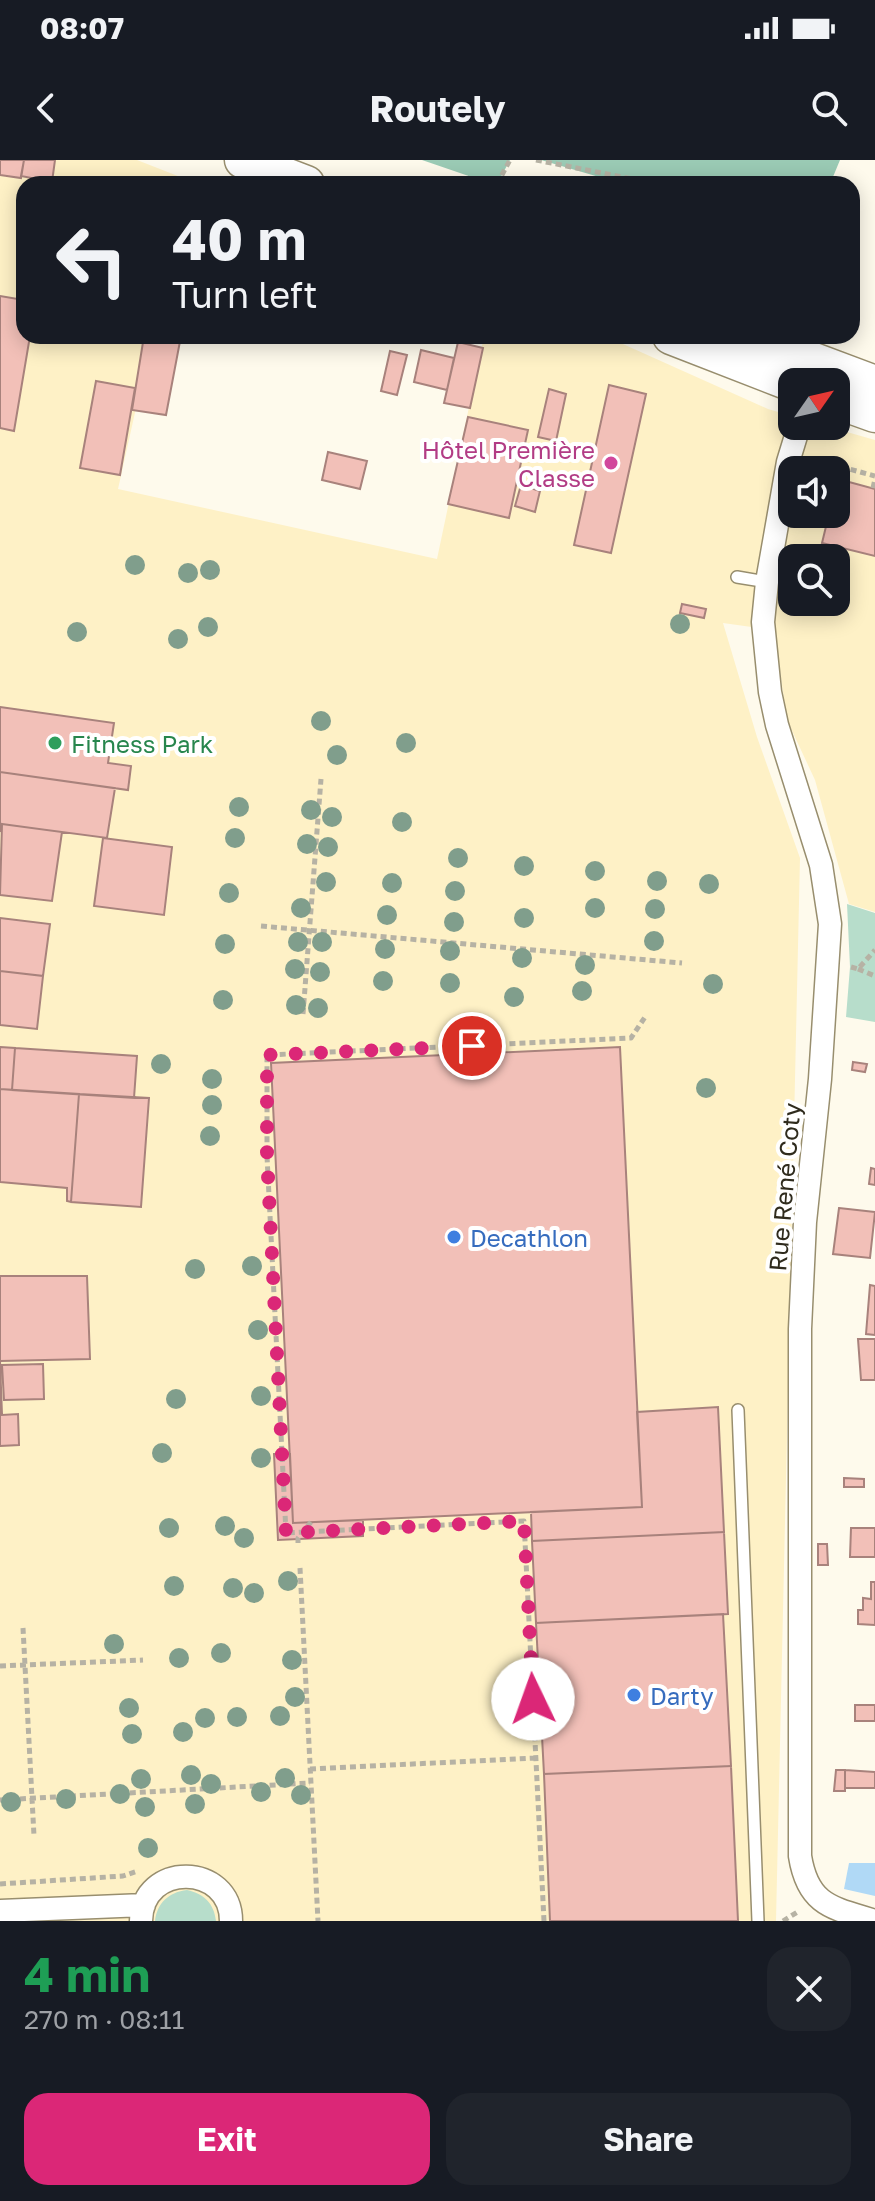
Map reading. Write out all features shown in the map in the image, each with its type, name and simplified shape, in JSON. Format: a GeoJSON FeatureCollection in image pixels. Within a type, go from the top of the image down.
{"type":"FeatureCollection","features":[{"type":"Feature","properties":{"kind":"main road"},"geometry":{"type":"LineString","coordinates":[[243,160],[285,176]]}},
{"type":"Feature","properties":{"kind":"main road"},"geometry":{"type":"LineString","coordinates":[[697,344],[778,368]]}},
{"type":"Feature","properties":{"kind":"main road"},"geometry":{"type":"LineString","coordinates":[[760,344],[797,368]]}},
{"type":"Feature","properties":{"kind":"main road"},"geometry":{"type":"LineString","coordinates":[[850,382],[875,384]]}},
{"type":"Feature","properties":{"kind":"main road"},"geometry":{"type":"LineString","coordinates":[[850,400],[875,414]]}},
{"type":"Feature","properties":{"kind":"street","name":"Rue René Coty"},"geometry":{"type":"LineString","coordinates":[[795,440],[767,582],[763,622],[770,692],[777,725],[821,865],[830,924],[820,1079],[805,1222],[800,1329],[800,1856],[811,1888],[826,1905],[875,1921]]}},
{"type":"Feature","properties":{"kind":"street"},"geometry":{"type":"LineString","coordinates":[[0,1911],[142,1913],[158,1886],[168,1879],[194,1876],[218,1890],[227,1901],[231,1921]]}},
{"type":"Feature","properties":{"kind":"lane"},"geometry":{"type":"LineString","coordinates":[[737,577],[767,582]]}},
{"type":"Feature","properties":{"kind":"lane"},"geometry":{"type":"LineString","coordinates":[[738,1410],[758,1921]]}},
{"type":"Feature","properties":{"kind":"path"},"geometry":{"type":"LineString","coordinates":[[536,160],[617,176]]}},
{"type":"Feature","properties":{"kind":"path"},"geometry":{"type":"LineString","coordinates":[[850,471],[875,478],[873,488]]}},
{"type":"Feature","properties":{"kind":"path"},"geometry":{"type":"LineString","coordinates":[[303,1014],[321,779]]}},
{"type":"Feature","properties":{"kind":"path"},"geometry":{"type":"LineString","coordinates":[[261,926],[682,963]]}},
{"type":"Feature","properties":{"kind":"path"},"geometry":{"type":"LineString","coordinates":[[858,969],[875,950]]}},
{"type":"Feature","properties":{"kind":"path"},"geometry":{"type":"LineString","coordinates":[[850,967],[875,976]]}},
{"type":"Feature","properties":{"kind":"path"},"geometry":{"type":"LineString","coordinates":[[544,1921],[524,1521],[286,1533],[267,1156],[267,1055],[631,1038],[645,1017]]}},
{"type":"Feature","properties":{"kind":"path"},"geometry":{"type":"LineString","coordinates":[[313,1053],[313,1061]]}},
{"type":"Feature","properties":{"kind":"path"},"geometry":{"type":"LineString","coordinates":[[298,1543],[298,1538],[311,1522]]}},
{"type":"Feature","properties":{"kind":"path"},"geometry":{"type":"LineString","coordinates":[[300,1568],[318,1921]]}},
{"type":"Feature","properties":{"kind":"path"},"geometry":{"type":"LineString","coordinates":[[23,1628],[34,1836]]}},
{"type":"Feature","properties":{"kind":"path"},"geometry":{"type":"LineString","coordinates":[[0,1666],[143,1660]]}},
{"type":"Feature","properties":{"kind":"path"},"geometry":{"type":"LineString","coordinates":[[310,1769],[536,1758]]}},
{"type":"Feature","properties":{"kind":"path"},"geometry":{"type":"LineString","coordinates":[[0,1800],[310,1783]]}},
{"type":"Feature","properties":{"kind":"path"},"geometry":{"type":"LineString","coordinates":[[0,1884],[123,1876],[150,1866]]}},
{"type":"Feature","properties":{"kind":"shaded area"},"geometry":{"type":"Polygon","coordinates":[[[0,160],[137,160],[178,176],[16,176],[16,344],[150,344],[118,489],[437,559],[482,344],[623,344],[778,412],[778,440],[850,440],[850,433],[875,440],[875,912],[849,904],[815,780],[787,720],[774,630],[723,623],[757,737],[800,858],[776,1921],[0,1921],[0,160]]]}},
{"type":"Feature","properties":{"kind":"green space"},"geometry":{"type":"Polygon","coordinates":[[[422,160],[510,160],[501,176],[469,176],[422,160]]]}},
{"type":"Feature","properties":{"kind":"green space"},"geometry":{"type":"Polygon","coordinates":[[[541,160],[840,160],[833,176],[596,176],[541,160]]]}},
{"type":"Feature","properties":{"kind":"green space"},"geometry":{"type":"Polygon","coordinates":[[[847,904],[875,913],[875,1022],[846,1017],[850,967],[847,904]]]}},
{"type":"Feature","properties":{"kind":"green space"},"geometry":{"type":"Polygon","coordinates":[[[187,1890],[207,1900],[216,1921],[155,1921],[158,1909],[165,1900],[187,1890]]]}},
{"type":"Feature","properties":{"kind":"water"},"geometry":{"type":"Polygon","coordinates":[[[849,1863],[875,1863],[875,1896],[844,1889],[849,1863]]]}},
{"type":"Feature","properties":{"kind":"building"},"geometry":{"type":"Polygon","coordinates":[[[0,160],[24,160],[21,176],[0,175],[0,160]]]}},
{"type":"Feature","properties":{"kind":"building"},"geometry":{"type":"Polygon","coordinates":[[[24,160],[55,160],[53,176],[21,176],[24,160]]]}},
{"type":"Feature","properties":{"kind":"building"},"geometry":{"type":"Polygon","coordinates":[[[0,296],[16,299],[16,344],[29,344],[14,431],[0,428],[0,296]]]}},
{"type":"Feature","properties":{"kind":"building"},"geometry":{"type":"Polygon","coordinates":[[[143,344],[179,344],[166,415],[132,410],[143,344]]]}},
{"type":"Feature","properties":{"kind":"building"},"geometry":{"type":"Polygon","coordinates":[[[458,344],[483,348],[470,408],[444,403],[458,344]]]}},
{"type":"Feature","properties":{"kind":"building"},"geometry":{"type":"Polygon","coordinates":[[[421,350],[454,358],[447,390],[414,382],[421,350]]]}},
{"type":"Feature","properties":{"kind":"building"},"geometry":{"type":"Polygon","coordinates":[[[390,351],[407,355],[397,395],[381,391],[390,351]]]}},
{"type":"Feature","properties":{"kind":"building"},"geometry":{"type":"Polygon","coordinates":[[[96,381],[135,388],[120,475],[80,468],[96,381]]]}},
{"type":"Feature","properties":{"kind":"building","name":"Hôtel Première Classe"},"geometry":{"type":"Polygon","coordinates":[[[609,385],[646,394],[611,553],[574,545],[609,385]]]}},
{"type":"Feature","properties":{"kind":"building"},"geometry":{"type":"Polygon","coordinates":[[[549,389],[566,394],[556,441],[538,437],[549,389]]]}},
{"type":"Feature","properties":{"kind":"building"},"geometry":{"type":"Polygon","coordinates":[[[468,417],[528,430],[509,518],[448,504],[468,417]]]}},
{"type":"Feature","properties":{"kind":"building"},"geometry":{"type":"Polygon","coordinates":[[[328,452],[367,461],[360,489],[322,480],[328,452]]]}},
{"type":"Feature","properties":{"kind":"building"},"geometry":{"type":"Polygon","coordinates":[[[850,482],[875,489],[875,556],[850,550],[850,544],[822,543],[826,528],[850,528],[850,482]]]}},
{"type":"Feature","properties":{"kind":"building"},"geometry":{"type":"Polygon","coordinates":[[[521,485],[540,491],[535,512],[515,506],[521,485]]]}},
{"type":"Feature","properties":{"kind":"building"},"geometry":{"type":"Polygon","coordinates":[[[682,604],[706,609],[704,618],[680,613],[682,604]]]}},
{"type":"Feature","properties":{"kind":"building","name":"Fitness Park"},"geometry":{"type":"Polygon","coordinates":[[[0,707],[114,723],[108,763],[131,766],[128,790],[0,772],[0,707]]]}},
{"type":"Feature","properties":{"kind":"building"},"geometry":{"type":"Polygon","coordinates":[[[0,772],[115,788],[107,838],[2,824],[0,832],[0,772]]]}},
{"type":"Feature","properties":{"kind":"building"},"geometry":{"type":"Polygon","coordinates":[[[2,824],[62,832],[52,901],[0,895],[2,824]]]}},
{"type":"Feature","properties":{"kind":"building"},"geometry":{"type":"Polygon","coordinates":[[[103,838],[172,847],[164,915],[94,906],[103,838]]]}},
{"type":"Feature","properties":{"kind":"building"},"geometry":{"type":"Polygon","coordinates":[[[0,918],[50,924],[43,976],[0,971],[0,918]]]}},
{"type":"Feature","properties":{"kind":"building"},"geometry":{"type":"Polygon","coordinates":[[[0,971],[43,976],[37,1029],[0,1025],[0,971]]]}},
{"type":"Feature","properties":{"kind":"building"},"geometry":{"type":"Polygon","coordinates":[[[0,1047],[15,1048],[12,1090],[0,1089],[0,1047]]]}},
{"type":"Feature","properties":{"kind":"building","name":"Decathlon"},"geometry":{"type":"Polygon","coordinates":[[[620,1047],[642,1507],[293,1523],[271,1063],[620,1047]]]}},
{"type":"Feature","properties":{"kind":"building"},"geometry":{"type":"Polygon","coordinates":[[[15,1048],[137,1056],[134,1098],[12,1090],[15,1048]]]}},
{"type":"Feature","properties":{"kind":"building"},"geometry":{"type":"Polygon","coordinates":[[[853,1062],[867,1064],[865,1072],[852,1070],[853,1062]]]}},
{"type":"Feature","properties":{"kind":"building"},"geometry":{"type":"Polygon","coordinates":[[[0,1089],[79,1094],[71,1202],[67,1201],[67,1188],[0,1182],[0,1089]]]}},
{"type":"Feature","properties":{"kind":"building"},"geometry":{"type":"Polygon","coordinates":[[[79,1094],[149,1098],[141,1207],[71,1202],[79,1094]]]}},
{"type":"Feature","properties":{"kind":"building"},"geometry":{"type":"Polygon","coordinates":[[[871,1168],[875,1169],[875,1185],[869,1184],[871,1168]]]}},
{"type":"Feature","properties":{"kind":"building"},"geometry":{"type":"Polygon","coordinates":[[[839,1208],[875,1212],[870,1258],[833,1254],[839,1208]]]}},
{"type":"Feature","properties":{"kind":"building"},"geometry":{"type":"Polygon","coordinates":[[[0,1276],[87,1276],[90,1359],[0,1361],[0,1276]]]}},
{"type":"Feature","properties":{"kind":"building"},"geometry":{"type":"Polygon","coordinates":[[[870,1285],[875,1286],[875,1335],[866,1334],[870,1285]]]}},
{"type":"Feature","properties":{"kind":"building"},"geometry":{"type":"Polygon","coordinates":[[[858,1339],[875,1339],[875,1380],[861,1380],[858,1339]]]}},
{"type":"Feature","properties":{"kind":"building"},"geometry":{"type":"Polygon","coordinates":[[[0,1361],[2,1415],[18,1414],[19,1445],[0,1446],[0,1361]]]}},
{"type":"Feature","properties":{"kind":"building"},"geometry":{"type":"Polygon","coordinates":[[[43,1364],[44,1399],[4,1400],[2,1365],[43,1364]]]}},
{"type":"Feature","properties":{"kind":"building"},"geometry":{"type":"Polygon","coordinates":[[[718,1407],[724,1532],[532,1541],[531,1512],[642,1507],[637,1412],[718,1407]]]}},
{"type":"Feature","properties":{"kind":"building"},"geometry":{"type":"Polygon","coordinates":[[[274,1454],[290,1454],[293,1523],[363,1520],[363,1536],[278,1540],[274,1454]]]}},
{"type":"Feature","properties":{"kind":"building"},"geometry":{"type":"Polygon","coordinates":[[[844,1478],[864,1479],[864,1487],[844,1487],[844,1478]]]}},
{"type":"Feature","properties":{"kind":"building"},"geometry":{"type":"Polygon","coordinates":[[[851,1528],[875,1528],[875,1557],[850,1557],[851,1528]]]}},
{"type":"Feature","properties":{"kind":"building"},"geometry":{"type":"Polygon","coordinates":[[[724,1532],[728,1614],[536,1623],[532,1541],[724,1532]]]}},
{"type":"Feature","properties":{"kind":"building"},"geometry":{"type":"Polygon","coordinates":[[[818,1544],[827,1544],[828,1565],[818,1565],[818,1544]]]}},
{"type":"Feature","properties":{"kind":"building"},"geometry":{"type":"Polygon","coordinates":[[[871,1582],[875,1582],[875,1625],[858,1624],[858,1610],[863,1610],[863,1598],[871,1599],[871,1582]]]}},
{"type":"Feature","properties":{"kind":"building","name":"Darty"},"geometry":{"type":"Polygon","coordinates":[[[723,1614],[731,1766],[544,1774],[536,1623],[723,1614]]]}},
{"type":"Feature","properties":{"kind":"building"},"geometry":{"type":"Polygon","coordinates":[[[855,1705],[875,1705],[875,1721],[855,1721],[855,1705]]]}},
{"type":"Feature","properties":{"kind":"building"},"geometry":{"type":"Polygon","coordinates":[[[731,1766],[738,1921],[550,1921],[544,1774],[731,1766]]]}},
{"type":"Feature","properties":{"kind":"building"},"geometry":{"type":"Polygon","coordinates":[[[836,1770],[845,1770],[845,1791],[834,1791],[836,1770]]]}},
{"type":"Feature","properties":{"kind":"building"},"geometry":{"type":"Polygon","coordinates":[[[845,1770],[875,1772],[875,1788],[845,1788],[845,1770]]]}},
{"type":"Feature","properties":{"kind":"place","name":"Hôtel Première Classe"},"geometry":{"type":"Point","coordinates":[611,463]}},
{"type":"Feature","properties":{"kind":"place","name":"Fitness Park"},"geometry":{"type":"Point","coordinates":[55,743]}},
{"type":"Feature","properties":{"kind":"place","name":"Decathlon"},"geometry":{"type":"Point","coordinates":[454,1237]}},
{"type":"Feature","properties":{"kind":"place","name":"Darty"},"geometry":{"type":"Point","coordinates":[634,1695]}},
{"type":"Feature","properties":{"kind":"route"},"geometry":{"type":"LineString","coordinates":[[472,1046],[267,1055],[267,1156],[286,1533],[524,1521],[533,1699]]}}]}
